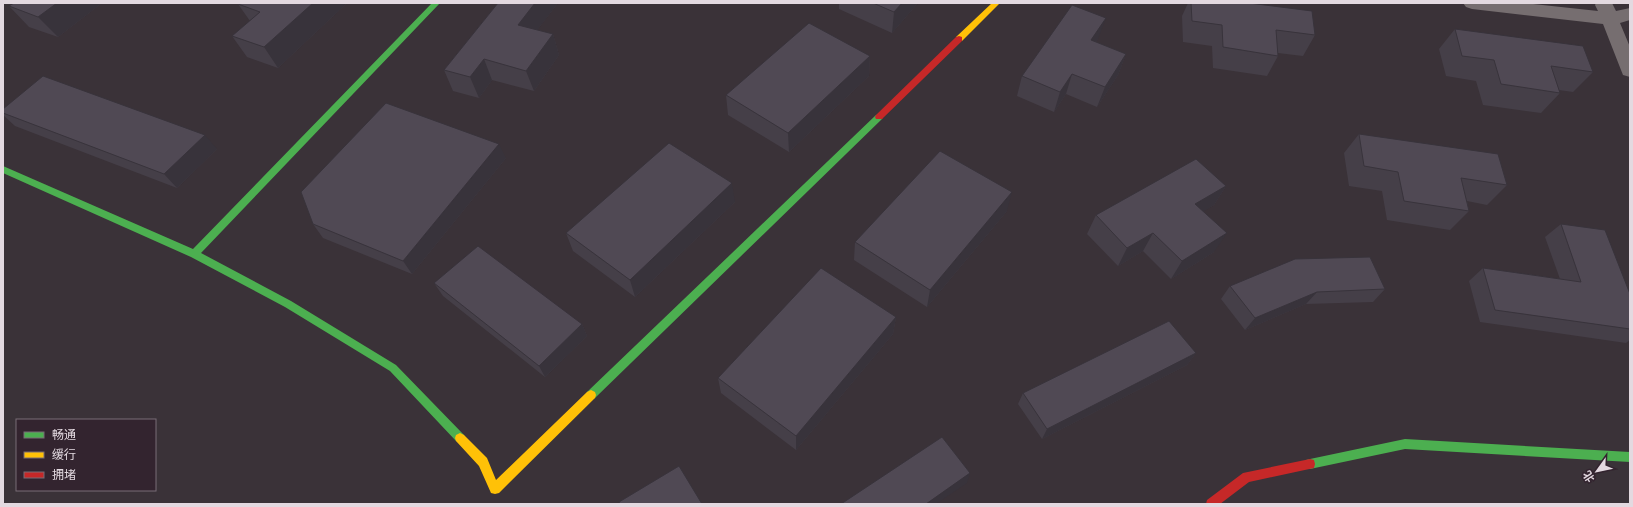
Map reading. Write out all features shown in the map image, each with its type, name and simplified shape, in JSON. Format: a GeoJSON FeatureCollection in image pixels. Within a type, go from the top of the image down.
{"type":"FeatureCollection","features":[{"type":"Feature","properties":{"kind":"street"},"geometry":{"type":"LineString","coordinates":[[194,254],[436,3]]}},
{"type":"Feature","properties":{"kind":"street"},"geometry":{"type":"LineString","coordinates":[[3,169],[194,254],[288,304],[392,368],[483,462],[495,489],[996,3]]}},
{"type":"Feature","properties":{"kind":"street"},"geometry":{"type":"LineString","coordinates":[[1472,3],[1606,11],[1630,14]]}},
{"type":"Feature","properties":{"kind":"street"},"geometry":{"type":"LineString","coordinates":[[1584,3],[1606,11],[1630,34]]}},
{"type":"Feature","properties":{"kind":"street"},"geometry":{"type":"LineString","coordinates":[[1606,11],[1630,70]]}},
{"type":"Feature","properties":{"kind":"street"},"geometry":{"type":"LineString","coordinates":[[1211,504],[1247,477],[1405,444],[1590,456],[1630,457]]}},
{"type":"Feature","properties":{"kind":"building"},"geometry":{"type":"Polygon","coordinates":[[[14,3],[57,3],[38,17],[9,6],[14,3]]]}},
{"type":"Feature","properties":{"kind":"building"},"geometry":{"type":"Polygon","coordinates":[[[313,3],[264,47],[232,36],[260,12],[238,4],[313,3]]]}},
{"type":"Feature","properties":{"kind":"building"},"geometry":{"type":"Polygon","coordinates":[[[498,3],[535,3],[518,25],[553,34],[526,71],[484,59],[470,77],[444,70],[498,3]]]}},
{"type":"Feature","properties":{"kind":"building"},"geometry":{"type":"Polygon","coordinates":[[[873,3],[902,3],[894,12],[873,3]]]}},
{"type":"Feature","properties":{"kind":"building"},"geometry":{"type":"Polygon","coordinates":[[[1191,3],[1249,3],[1312,11],[1315,35],[1276,30],[1278,56],[1223,47],[1222,25],[1192,21],[1191,3]]]}},
{"type":"Feature","properties":{"kind":"building"},"geometry":{"type":"Polygon","coordinates":[[[1072,5],[1106,18],[1091,40],[1126,54],[1105,87],[1072,74],[1060,92],[1022,76],[1072,5]]]}},
{"type":"Feature","properties":{"kind":"building"},"geometry":{"type":"Polygon","coordinates":[[[809,23],[870,56],[788,133],[726,95],[809,23]]]}},
{"type":"Feature","properties":{"kind":"building"},"geometry":{"type":"Polygon","coordinates":[[[1455,29],[1583,46],[1593,72],[1551,66],[1560,93],[1501,84],[1494,60],[1462,56],[1455,29]]]}},
{"type":"Feature","properties":{"kind":"building"},"geometry":{"type":"Polygon","coordinates":[[[43,76],[205,135],[164,174],[3,113],[3,109],[43,76]]]}},
{"type":"Feature","properties":{"kind":"building"},"geometry":{"type":"Polygon","coordinates":[[[386,103],[499,144],[403,261],[313,224],[301,192],[386,103]]]}},
{"type":"Feature","properties":{"kind":"building"},"geometry":{"type":"Polygon","coordinates":[[[1359,134],[1498,154],[1507,185],[1461,178],[1469,211],[1404,201],[1398,172],[1364,166],[1359,134]]]}},
{"type":"Feature","properties":{"kind":"building"},"geometry":{"type":"Polygon","coordinates":[[[669,143],[732,183],[630,280],[566,233],[669,143]]]}},
{"type":"Feature","properties":{"kind":"building"},"geometry":{"type":"Polygon","coordinates":[[[940,151],[1012,192],[930,290],[855,242],[940,151]]]}},
{"type":"Feature","properties":{"kind":"building"},"geometry":{"type":"Polygon","coordinates":[[[1196,159],[1226,186],[1195,204],[1227,233],[1182,261],[1153,233],[1127,248],[1096,215],[1196,159]]]}},
{"type":"Feature","properties":{"kind":"building"},"geometry":{"type":"Polygon","coordinates":[[[1561,224],[1605,230],[1630,294],[1630,329],[1495,310],[1483,268],[1581,282],[1561,224]]]}},
{"type":"Feature","properties":{"kind":"building"},"geometry":{"type":"Polygon","coordinates":[[[478,246],[582,324],[539,366],[434,283],[478,246]]]}},
{"type":"Feature","properties":{"kind":"building"},"geometry":{"type":"Polygon","coordinates":[[[1370,257],[1385,289],[1317,292],[1255,318],[1230,286],[1295,259],[1370,257]]]}},
{"type":"Feature","properties":{"kind":"building"},"geometry":{"type":"Polygon","coordinates":[[[821,268],[896,317],[796,436],[718,378],[821,268]]]}},
{"type":"Feature","properties":{"kind":"building"},"geometry":{"type":"Polygon","coordinates":[[[1169,321],[1196,353],[1047,429],[1023,393],[1169,321]]]}},
{"type":"Feature","properties":{"kind":"building"},"geometry":{"type":"Polygon","coordinates":[[[942,437],[970,473],[926,504],[841,504],[942,437]]]}},
{"type":"Feature","properties":{"kind":"building"},"geometry":{"type":"Polygon","coordinates":[[[679,466],[702,504],[620,504],[619,502],[679,466]]]}},
{"type":"Feature","properties":{"kind":"traffic: fast"},"geometry":{"type":"LineString","coordinates":[[194,254],[436,3]]}},
{"type":"Feature","properties":{"kind":"traffic: fast"},"geometry":{"type":"LineString","coordinates":[[591,395],[879,117]]}},
{"type":"Feature","properties":{"kind":"traffic: fast"},"geometry":{"type":"LineString","coordinates":[[3,169],[194,254],[288,304],[393,368],[460,438]]}},
{"type":"Feature","properties":{"kind":"traffic: fast"},"geometry":{"type":"LineString","coordinates":[[1310,464],[1405,444],[1630,457]]}},
{"type":"Feature","properties":{"kind":"traffic: slow"},"geometry":{"type":"LineString","coordinates":[[959,39],[996,3]]}},
{"type":"Feature","properties":{"kind":"traffic: slow"},"geometry":{"type":"LineString","coordinates":[[460,438],[483,462],[495,489],[591,395]]}},
{"type":"Feature","properties":{"kind":"traffic: jam"},"geometry":{"type":"LineString","coordinates":[[879,117],[959,39]]}},
{"type":"Feature","properties":{"kind":"traffic: jam"},"geometry":{"type":"LineString","coordinates":[[1211,504],[1247,477],[1310,464]]}}]}
